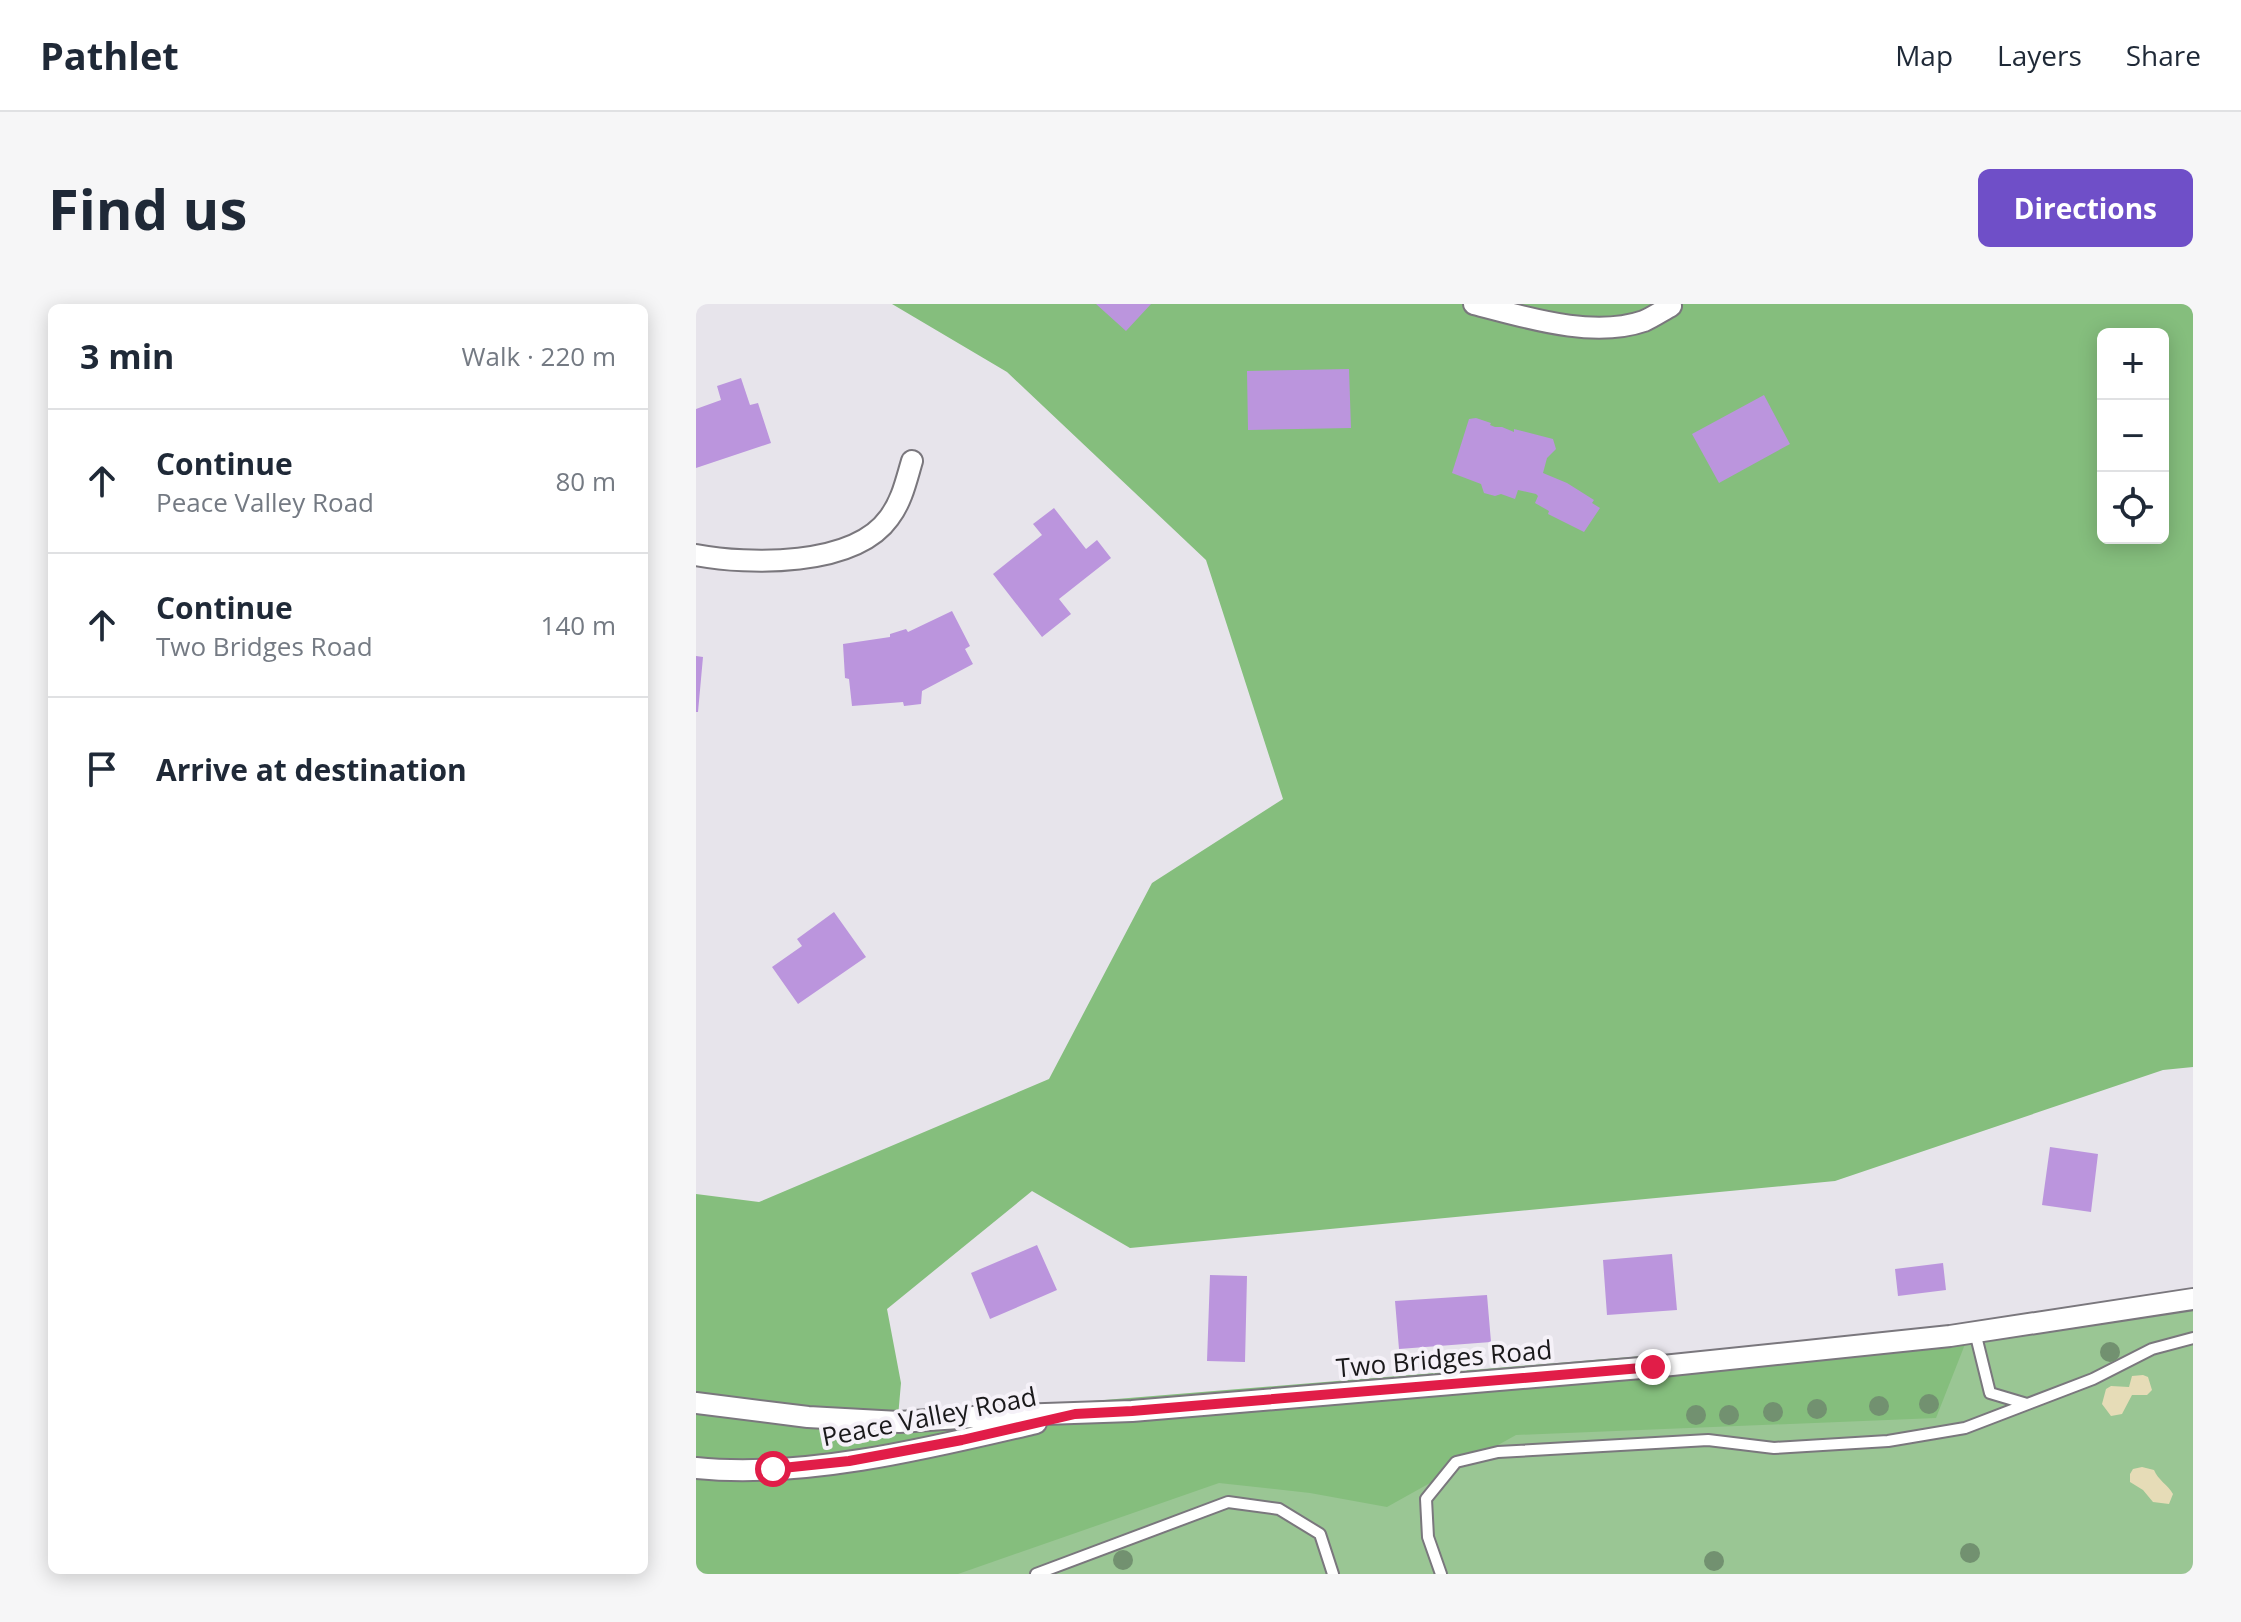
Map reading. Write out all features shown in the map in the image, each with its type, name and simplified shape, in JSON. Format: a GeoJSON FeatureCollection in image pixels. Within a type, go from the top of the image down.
{"type":"FeatureCollection","features":[{"type":"Feature","properties":{"kind":"street"},"geometry":{"type":"LineString","coordinates":[[1474,304],[1535,320],[1605,328],[1644,321],[1671,306]]}},
{"type":"Feature","properties":{"kind":"street"},"geometry":{"type":"LineString","coordinates":[[696,555],[754,562],[806,557],[852,545],[870,536],[888,521],[899,502],[912,461]]}},
{"type":"Feature","properties":{"kind":"street","name":"Two Bridges Road"},"geometry":{"type":"LineString","coordinates":[[696,1403],[808,1417],[899,1422],[1132,1411],[1653,1367],[1975,1332],[2193,1299]]}},
{"type":"Feature","properties":{"kind":"street","name":"Peace Valley Road"},"geometry":{"type":"LineString","coordinates":[[696,1468],[730,1471],[849,1461],[962,1440],[1075,1414]]}},
{"type":"Feature","properties":{"kind":"lane"},"geometry":{"type":"LineString","coordinates":[[1975,1332],[1990,1393],[2027,1404]]}},
{"type":"Feature","properties":{"kind":"lane"},"geometry":{"type":"LineString","coordinates":[[1441,1574],[1428,1537],[1426,1499],[1456,1462],[1498,1452],[1708,1440],[1774,1448],[1888,1441],[1965,1428],[2093,1379],[2152,1349],[2193,1338]]}},
{"type":"Feature","properties":{"kind":"lane"},"geometry":{"type":"LineString","coordinates":[[1036,1574],[1228,1502],[1279,1509],[1320,1534],[1333,1574]]}},
{"type":"Feature","properties":{"kind":"green space"},"geometry":{"type":"Polygon","coordinates":[[[892,304],[2193,304],[2193,1067],[2163,1070],[1835,1181],[1130,1248],[1032,1191],[887,1309],[901,1383],[898,1417],[1971,1329],[1936,1418],[1516,1435],[1387,1507],[1310,1493],[1219,1483],[958,1574],[696,1574],[696,1194],[759,1202],[1049,1079],[1152,883],[1283,799],[1206,560],[1007,372],[892,304]]]}},
{"type":"Feature","properties":{"kind":"green space"},"geometry":{"type":"Polygon","coordinates":[[[2193,1308],[2193,1574],[820,1574],[1040,1422],[2193,1308]]]}},
{"type":"Feature","properties":{"kind":"sand"},"geometry":{"type":"Polygon","coordinates":[[[2132,1376],[2148,1377],[2152,1390],[2147,1395],[2132,1395],[2122,1414],[2111,1416],[2102,1404],[2106,1389],[2111,1386],[2129,1387],[2132,1376]]]}},
{"type":"Feature","properties":{"kind":"sand"},"geometry":{"type":"Polygon","coordinates":[[[2142,1467],[2154,1470],[2171,1491],[2173,1494],[2169,1504],[2153,1502],[2143,1490],[2130,1482],[2133,1469],[2142,1467]]]}},
{"type":"Feature","properties":{"kind":"building"},"geometry":{"type":"Polygon","coordinates":[[[1096,304],[1151,304],[1126,331],[1096,304]]]}},
{"type":"Feature","properties":{"kind":"building"},"geometry":{"type":"Polygon","coordinates":[[[1349,369],[1351,428],[1248,430],[1247,371],[1349,369]]]}},
{"type":"Feature","properties":{"kind":"building"},"geometry":{"type":"Polygon","coordinates":[[[741,378],[750,405],[758,403],[771,443],[696,468],[696,409],[721,400],[717,386],[741,378]]]}},
{"type":"Feature","properties":{"kind":"building"},"geometry":{"type":"Polygon","coordinates":[[[1764,395],[1790,444],[1719,483],[1692,434],[1764,395]]]}},
{"type":"Feature","properties":{"kind":"building"},"geometry":{"type":"Polygon","coordinates":[[[1476,418],[1495,427],[1553,439],[1556,449],[1547,458],[1543,473],[1567,483],[1594,500],[1592,503],[1600,508],[1584,532],[1548,514],[1549,511],[1535,503],[1536,494],[1518,490],[1515,499],[1501,494],[1495,496],[1484,493],[1481,484],[1452,473],[1469,419],[1476,418]]]}},
{"type":"Feature","properties":{"kind":"building"},"geometry":{"type":"Polygon","coordinates":[[[1054,508],[1086,549],[1097,540],[1111,558],[1059,599],[1071,614],[1042,637],[993,574],[1042,535],[1033,524],[1054,508]]]}},
{"type":"Feature","properties":{"kind":"building"},"geometry":{"type":"Polygon","coordinates":[[[952,611],[970,646],[965,649],[973,664],[922,691],[921,704],[904,706],[903,702],[852,706],[849,679],[845,678],[843,644],[890,637],[890,634],[906,629],[908,632],[952,611]]]}},
{"type":"Feature","properties":{"kind":"building"},"geometry":{"type":"Polygon","coordinates":[[[696,656],[703,657],[698,712],[696,712],[696,656]]]}},
{"type":"Feature","properties":{"kind":"building"},"geometry":{"type":"Polygon","coordinates":[[[834,912],[866,957],[798,1004],[772,967],[802,946],[797,939],[834,912]]]}},
{"type":"Feature","properties":{"kind":"building"},"geometry":{"type":"Polygon","coordinates":[[[2050,1147],[2098,1154],[2091,1212],[2042,1205],[2050,1147]]]}},
{"type":"Feature","properties":{"kind":"building"},"geometry":{"type":"Polygon","coordinates":[[[1037,1245],[1057,1290],[990,1319],[971,1273],[1037,1245]]]}},
{"type":"Feature","properties":{"kind":"building"},"geometry":{"type":"Polygon","coordinates":[[[1672,1254],[1677,1310],[1607,1315],[1603,1260],[1672,1254]]]}},
{"type":"Feature","properties":{"kind":"building"},"geometry":{"type":"Polygon","coordinates":[[[1943,1263],[1946,1290],[1898,1296],[1895,1269],[1943,1263]]]}},
{"type":"Feature","properties":{"kind":"building"},"geometry":{"type":"Polygon","coordinates":[[[1210,1275],[1247,1276],[1245,1362],[1207,1361],[1210,1275]]]}},
{"type":"Feature","properties":{"kind":"building"},"geometry":{"type":"Polygon","coordinates":[[[1487,1295],[1491,1342],[1399,1349],[1395,1301],[1487,1295]]]}},
{"type":"Feature","properties":{"kind":"route"},"geometry":{"type":"LineString","coordinates":[[773,1469],[849,1461],[962,1440],[1075,1414],[1653,1367]]}}]}
